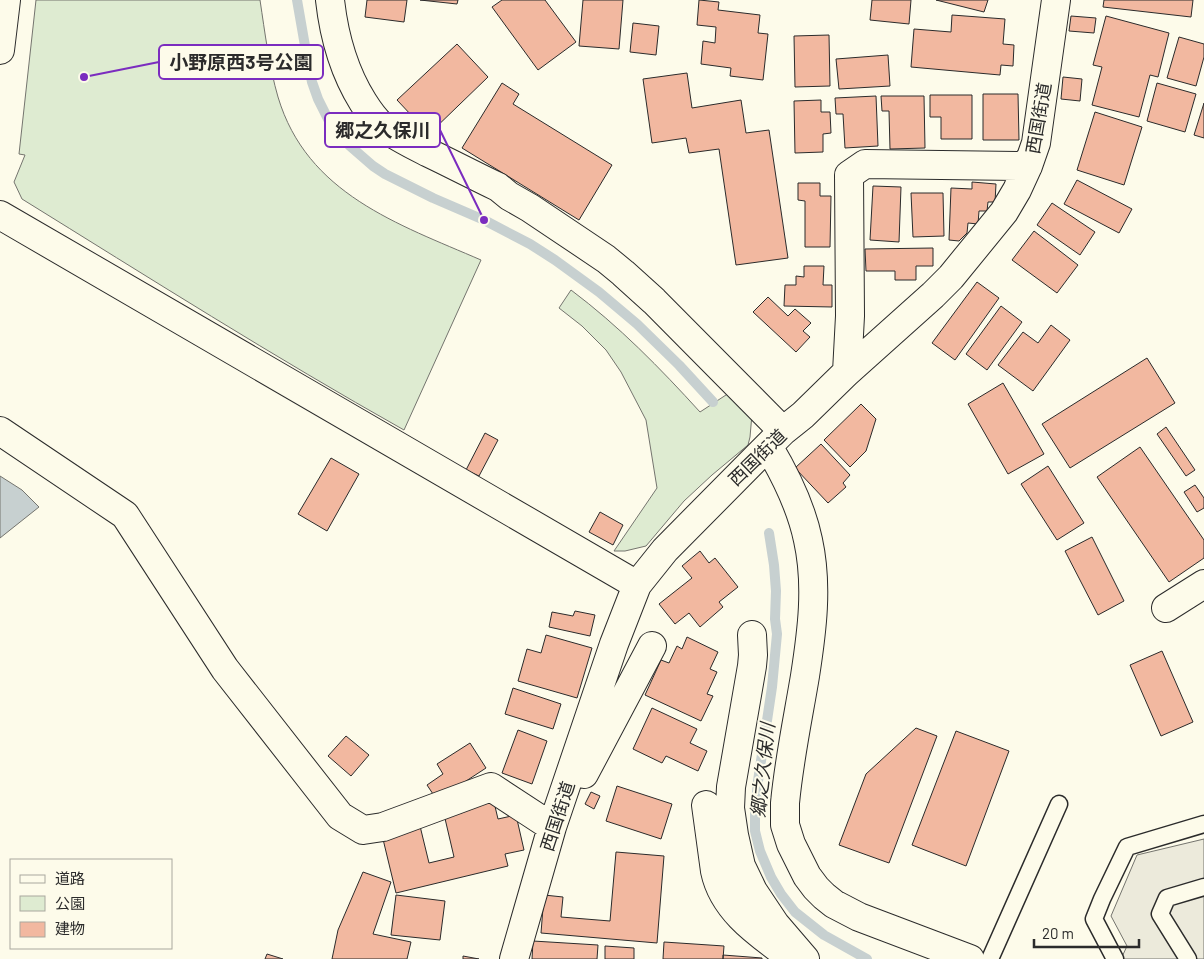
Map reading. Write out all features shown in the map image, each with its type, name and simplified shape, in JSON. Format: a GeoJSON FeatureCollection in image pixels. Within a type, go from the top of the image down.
{"type":"FeatureCollection","features":[{"type":"Feature","properties":{"kind":"street"},"geometry":{"type":"LineString","coordinates":[[0,50],[6,0]]}},
{"type":"Feature","properties":{"kind":"street"},"geometry":{"type":"LineString","coordinates":[[330,0],[337,41],[346,70],[367,108],[382,126],[414,145],[498,187],[541,216],[589,256],[606,260],[654,301],[775,439],[786,476],[802,515],[810,550],[814,590],[810,638],[785,803],[785,825],[791,844],[807,876],[816,888],[834,904],[860,917],[970,959]]}},
{"type":"Feature","properties":{"kind":"street","name":"西国街道"},"geometry":{"type":"LineString","coordinates":[[514,959],[556,814],[614,644],[637,585],[665,550],[698,514],[775,439],[951,277],[1004,212],[1017,190],[1036,143],[1056,0]]}},
{"type":"Feature","properties":{"kind":"street"},"geometry":{"type":"LineString","coordinates":[[847,372],[850,316],[849,175],[865,164],[1028,166]]}},
{"type":"Feature","properties":{"kind":"street"},"geometry":{"type":"LineString","coordinates":[[0,215],[637,585]]}},
{"type":"Feature","properties":{"kind":"street"},"geometry":{"type":"LineString","coordinates":[[0,431],[125,515],[225,669],[340,816],[363,830],[383,827],[491,787],[556,814],[583,775],[652,646]]}},
{"type":"Feature","properties":{"kind":"street"},"geometry":{"type":"LineString","coordinates":[[1166,608],[1204,584]]}},
{"type":"Feature","properties":{"kind":"street"},"geometry":{"type":"LineString","coordinates":[[752,635],[752,666],[731,787],[730,808],[732,822],[737,852],[748,880],[775,924],[805,959]]}},
{"type":"Feature","properties":{"kind":"street"},"geometry":{"type":"LineString","coordinates":[[732,822],[722,818],[706,805],[717,881],[732,908],[793,959]]}},
{"type":"Feature","properties":{"kind":"lane"},"geometry":{"type":"LineString","coordinates":[[990,959],[1059,804]]}},
{"type":"Feature","properties":{"kind":"lane"},"geometry":{"type":"LineString","coordinates":[[1115,959],[1094,919],[1127,847],[1204,824]]}},
{"type":"Feature","properties":{"kind":"lane"},"geometry":{"type":"LineString","coordinates":[[1188,959],[1160,914],[1167,898],[1204,887]]}},
{"type":"Feature","properties":{"kind":"green space"},"geometry":{"type":"Polygon","coordinates":[[[36,0],[260,0],[278,97],[292,130],[310,158],[333,182],[359,201],[418,233],[481,260],[404,430],[259,345],[22,199],[14,182],[25,155],[19,154],[36,0]]]}},
{"type":"Feature","properties":{"kind":"green space"},"geometry":{"type":"Polygon","coordinates":[[[571,290],[606,318],[638,348],[700,412],[729,393],[752,414],[748,445],[684,501],[646,546],[625,551],[614,551],[657,488],[646,420],[621,372],[606,350],[582,326],[559,308],[571,290]]]}},
{"type":"Feature","properties":{"kind":"shaded area"},"geometry":{"type":"Polygon","coordinates":[[[0,476],[22,490],[39,507],[0,538],[0,476]]]}},
{"type":"Feature","properties":{"kind":"shaded area"},"geometry":{"type":"Polygon","coordinates":[[[1204,839],[1204,959],[1121,959],[1127,946],[1111,916],[1137,855],[1204,839]]]}},
{"type":"Feature","properties":{"kind":"building"},"geometry":{"type":"Polygon","coordinates":[[[367,0],[407,0],[404,22],[365,17],[367,0]]]}},
{"type":"Feature","properties":{"kind":"building"},"geometry":{"type":"Polygon","coordinates":[[[420,0],[458,0],[457,4],[420,0]]]}},
{"type":"Feature","properties":{"kind":"building"},"geometry":{"type":"Polygon","coordinates":[[[502,0],[545,0],[576,42],[538,70],[492,7],[502,0]]]}},
{"type":"Feature","properties":{"kind":"building"},"geometry":{"type":"Polygon","coordinates":[[[583,0],[623,0],[619,49],[579,46],[583,0]]]}},
{"type":"Feature","properties":{"kind":"building"},"geometry":{"type":"Polygon","coordinates":[[[699,0],[719,2],[718,10],[760,15],[758,33],[768,34],[763,80],[730,76],[731,68],[701,64],[703,41],[715,43],[716,27],[697,25],[699,0]]]}},
{"type":"Feature","properties":{"kind":"building"},"geometry":{"type":"Polygon","coordinates":[[[872,0],[911,0],[909,24],[870,20],[872,0]]]}},
{"type":"Feature","properties":{"kind":"building"},"geometry":{"type":"Polygon","coordinates":[[[936,0],[988,0],[984,12],[936,0]]]}},
{"type":"Feature","properties":{"kind":"building"},"geometry":{"type":"Polygon","coordinates":[[[1104,0],[1193,0],[1191,17],[1103,7],[1104,0]]]}},
{"type":"Feature","properties":{"kind":"building"},"geometry":{"type":"Polygon","coordinates":[[[952,15],[1005,19],[1003,44],[1014,45],[1013,66],[1001,65],[1000,75],[911,67],[914,29],[951,32],[952,15]]]}},
{"type":"Feature","properties":{"kind":"building"},"geometry":{"type":"Polygon","coordinates":[[[1071,16],[1096,18],[1094,33],[1069,31],[1071,16]]]}},
{"type":"Feature","properties":{"kind":"building"},"geometry":{"type":"Polygon","coordinates":[[[1106,16],[1169,33],[1158,77],[1150,75],[1139,117],[1092,105],[1102,67],[1093,65],[1106,16]]]}},
{"type":"Feature","properties":{"kind":"building"},"geometry":{"type":"Polygon","coordinates":[[[633,23],[659,26],[656,55],[630,52],[633,23]]]}},
{"type":"Feature","properties":{"kind":"building"},"geometry":{"type":"Polygon","coordinates":[[[829,35],[830,86],[795,87],[794,36],[829,35]]]}},
{"type":"Feature","properties":{"kind":"building"},"geometry":{"type":"Polygon","coordinates":[[[1179,37],[1204,44],[1204,57],[1196,86],[1167,78],[1179,37]]]}},
{"type":"Feature","properties":{"kind":"building"},"geometry":{"type":"Polygon","coordinates":[[[457,44],[488,77],[429,134],[397,100],[457,44]]]}},
{"type":"Feature","properties":{"kind":"building"},"geometry":{"type":"Polygon","coordinates":[[[888,55],[890,86],[839,89],[836,59],[888,55]]]}},
{"type":"Feature","properties":{"kind":"building"},"geometry":{"type":"Polygon","coordinates":[[[687,73],[692,108],[741,100],[746,133],[769,130],[788,258],[736,265],[719,149],[689,153],[686,138],[652,143],[643,79],[687,73]]]}},
{"type":"Feature","properties":{"kind":"building"},"geometry":{"type":"Polygon","coordinates":[[[1063,77],[1082,79],[1080,101],[1061,99],[1063,77]]]}},
{"type":"Feature","properties":{"kind":"building"},"geometry":{"type":"Polygon","coordinates":[[[502,83],[519,94],[513,104],[612,165],[579,220],[462,148],[502,83]]]}},
{"type":"Feature","properties":{"kind":"building"},"geometry":{"type":"Polygon","coordinates":[[[1157,83],[1196,94],[1185,132],[1147,121],[1157,83]]]}},
{"type":"Feature","properties":{"kind":"building"},"geometry":{"type":"Polygon","coordinates":[[[983,94],[1018,94],[1019,140],[983,140],[983,94]]]}},
{"type":"Feature","properties":{"kind":"building"},"geometry":{"type":"Polygon","coordinates":[[[930,95],[972,95],[972,139],[941,139],[941,117],[930,117],[930,95]]]}},
{"type":"Feature","properties":{"kind":"building"},"geometry":{"type":"Polygon","coordinates":[[[876,96],[878,146],[845,148],[843,114],[836,114],[835,98],[876,96]]]}},
{"type":"Feature","properties":{"kind":"building"},"geometry":{"type":"Polygon","coordinates":[[[881,96],[924,96],[925,148],[890,149],[889,111],[882,111],[881,96]]]}},
{"type":"Feature","properties":{"kind":"building"},"geometry":{"type":"Polygon","coordinates":[[[821,100],[821,112],[830,112],[831,133],[823,134],[823,152],[795,153],[794,101],[821,100]]]}},
{"type":"Feature","properties":{"kind":"building"},"geometry":{"type":"Polygon","coordinates":[[[1204,103],[1204,138],[1194,135],[1204,103]]]}},
{"type":"Feature","properties":{"kind":"building"},"geometry":{"type":"Polygon","coordinates":[[[1095,112],[1142,127],[1124,185],[1077,170],[1095,112]]]}},
{"type":"Feature","properties":{"kind":"building"},"geometry":{"type":"Polygon","coordinates":[[[1077,180],[1132,209],[1119,233],[1064,204],[1077,180]]]}},
{"type":"Feature","properties":{"kind":"building"},"geometry":{"type":"Polygon","coordinates":[[[972,182],[996,184],[995,202],[988,202],[987,211],[979,211],[978,224],[968,223],[967,233],[959,241],[949,240],[951,188],[972,189],[972,182]]]}},
{"type":"Feature","properties":{"kind":"building"},"geometry":{"type":"Polygon","coordinates":[[[798,183],[820,183],[820,196],[831,196],[830,247],[805,247],[805,201],[798,200],[798,183]]]}},
{"type":"Feature","properties":{"kind":"building"},"geometry":{"type":"Polygon","coordinates":[[[873,186],[901,187],[899,242],[870,240],[873,186]]]}},
{"type":"Feature","properties":{"kind":"building"},"geometry":{"type":"Polygon","coordinates":[[[911,193],[943,193],[944,236],[913,237],[911,193]]]}},
{"type":"Feature","properties":{"kind":"building"},"geometry":{"type":"Polygon","coordinates":[[[1052,203],[1095,232],[1080,255],[1037,225],[1052,203]]]}},
{"type":"Feature","properties":{"kind":"building"},"geometry":{"type":"Polygon","coordinates":[[[1034,231],[1078,265],[1057,293],[1012,260],[1034,231]]]}},
{"type":"Feature","properties":{"kind":"building"},"geometry":{"type":"Polygon","coordinates":[[[933,248],[933,266],[916,266],[916,280],[895,280],[895,271],[866,271],[865,249],[933,248]]]}},
{"type":"Feature","properties":{"kind":"building"},"geometry":{"type":"Polygon","coordinates":[[[804,266],[824,266],[823,285],[832,285],[832,307],[784,306],[785,285],[796,285],[796,276],[804,277],[804,266]]]}},
{"type":"Feature","properties":{"kind":"building"},"geometry":{"type":"Polygon","coordinates":[[[977,282],[999,298],[955,360],[932,343],[977,282]]]}},
{"type":"Feature","properties":{"kind":"building"},"geometry":{"type":"Polygon","coordinates":[[[768,297],[788,316],[795,309],[811,323],[803,331],[810,337],[796,352],[753,312],[768,297]]]}},
{"type":"Feature","properties":{"kind":"building"},"geometry":{"type":"Polygon","coordinates":[[[1001,306],[1022,322],[987,370],[966,354],[1001,306]]]}},
{"type":"Feature","properties":{"kind":"building"},"geometry":{"type":"Polygon","coordinates":[[[1051,325],[1070,340],[1033,391],[998,365],[1023,332],[1038,343],[1051,325]]]}},
{"type":"Feature","properties":{"kind":"building"},"geometry":{"type":"Polygon","coordinates":[[[1147,358],[1175,403],[1070,468],[1042,424],[1147,358]]]}},
{"type":"Feature","properties":{"kind":"building"},"geometry":{"type":"Polygon","coordinates":[[[1003,383],[1044,454],[1008,474],[968,404],[1003,383]]]}},
{"type":"Feature","properties":{"kind":"building"},"geometry":{"type":"Polygon","coordinates":[[[861,404],[876,419],[866,451],[850,467],[824,440],[861,404]]]}},
{"type":"Feature","properties":{"kind":"building"},"geometry":{"type":"Polygon","coordinates":[[[1166,427],[1195,470],[1186,476],[1157,434],[1166,427]]]}},
{"type":"Feature","properties":{"kind":"building"},"geometry":{"type":"Polygon","coordinates":[[[485,433],[498,440],[479,476],[466,470],[485,433]]]}},
{"type":"Feature","properties":{"kind":"building"},"geometry":{"type":"Polygon","coordinates":[[[821,444],[850,475],[843,483],[846,487],[828,503],[795,468],[821,444]]]}},
{"type":"Feature","properties":{"kind":"building"},"geometry":{"type":"Polygon","coordinates":[[[1140,447],[1204,540],[1204,558],[1169,582],[1097,477],[1140,447]]]}},
{"type":"Feature","properties":{"kind":"building"},"geometry":{"type":"Polygon","coordinates":[[[331,458],[359,474],[327,531],[298,514],[331,458]]]}},
{"type":"Feature","properties":{"kind":"building"},"geometry":{"type":"Polygon","coordinates":[[[1048,466],[1084,523],[1057,540],[1021,484],[1048,466]]]}},
{"type":"Feature","properties":{"kind":"building"},"geometry":{"type":"Polygon","coordinates":[[[1195,485],[1204,498],[1204,508],[1197,512],[1184,492],[1195,485]]]}},
{"type":"Feature","properties":{"kind":"building"},"geometry":{"type":"Polygon","coordinates":[[[600,512],[623,525],[613,545],[589,532],[600,512]]]}},
{"type":"Feature","properties":{"kind":"building"},"geometry":{"type":"Polygon","coordinates":[[[1092,537],[1124,601],[1098,615],[1065,551],[1092,537]]]}},
{"type":"Feature","properties":{"kind":"building"},"geometry":{"type":"Polygon","coordinates":[[[700,551],[709,563],[715,558],[738,587],[719,602],[723,607],[700,627],[689,613],[675,624],[659,604],[692,578],[682,566],[700,551]]]}},
{"type":"Feature","properties":{"kind":"building"},"geometry":{"type":"Polygon","coordinates":[[[575,611],[595,615],[590,636],[549,627],[552,612],[573,616],[575,611]]]}},
{"type":"Feature","properties":{"kind":"building"},"geometry":{"type":"Polygon","coordinates":[[[546,635],[592,648],[577,698],[518,681],[527,649],[541,653],[546,635]]]}},
{"type":"Feature","properties":{"kind":"building"},"geometry":{"type":"Polygon","coordinates":[[[687,637],[718,652],[710,669],[717,672],[707,694],[713,696],[701,721],[645,695],[661,660],[669,663],[677,646],[682,649],[687,637]]]}},
{"type":"Feature","properties":{"kind":"building"},"geometry":{"type":"Polygon","coordinates":[[[1162,651],[1193,722],[1161,736],[1130,665],[1162,651]]]}},
{"type":"Feature","properties":{"kind":"building"},"geometry":{"type":"Polygon","coordinates":[[[513,688],[561,704],[553,729],[505,714],[513,688]]]}},
{"type":"Feature","properties":{"kind":"building"},"geometry":{"type":"Polygon","coordinates":[[[652,708],[697,729],[690,743],[707,751],[698,771],[666,756],[662,763],[633,749],[652,708]]]}},
{"type":"Feature","properties":{"kind":"building"},"geometry":{"type":"Polygon","coordinates":[[[916,728],[937,736],[889,863],[839,845],[866,774],[916,728]]]}},
{"type":"Feature","properties":{"kind":"building"},"geometry":{"type":"Polygon","coordinates":[[[518,730],[547,741],[532,784],[502,773],[518,730]]]}},
{"type":"Feature","properties":{"kind":"building"},"geometry":{"type":"Polygon","coordinates":[[[956,731],[1009,751],[966,866],[912,845],[956,731]]]}},
{"type":"Feature","properties":{"kind":"building"},"geometry":{"type":"Polygon","coordinates":[[[346,736],[369,755],[351,776],[328,756],[346,736]]]}},
{"type":"Feature","properties":{"kind":"building"},"geometry":{"type":"Polygon","coordinates":[[[470,743],[486,768],[437,800],[427,785],[443,774],[437,764],[470,743]]]}},
{"type":"Feature","properties":{"kind":"building"},"geometry":{"type":"Polygon","coordinates":[[[617,786],[672,804],[661,839],[606,821],[617,786]]]}},
{"type":"Feature","properties":{"kind":"building"},"geometry":{"type":"Polygon","coordinates":[[[591,792],[600,796],[594,809],[585,804],[591,792]]]}},
{"type":"Feature","properties":{"kind":"building"},"geometry":{"type":"Polygon","coordinates":[[[493,798],[498,819],[516,815],[524,850],[505,854],[508,866],[396,893],[382,835],[420,826],[429,863],[454,857],[443,810],[493,798]]]}},
{"type":"Feature","properties":{"kind":"building"},"geometry":{"type":"Polygon","coordinates":[[[616,852],[664,856],[657,943],[541,933],[544,895],[563,897],[561,917],[610,921],[616,852]]]}},
{"type":"Feature","properties":{"kind":"building"},"geometry":{"type":"Polygon","coordinates":[[[363,872],[391,882],[373,934],[411,942],[407,959],[332,959],[338,930],[363,872]]]}},
{"type":"Feature","properties":{"kind":"building"},"geometry":{"type":"Polygon","coordinates":[[[396,895],[445,901],[440,940],[391,935],[396,895]]]}},
{"type":"Feature","properties":{"kind":"building"},"geometry":{"type":"Polygon","coordinates":[[[533,941],[598,945],[597,959],[532,959],[533,941]]]}},
{"type":"Feature","properties":{"kind":"building"},"geometry":{"type":"Polygon","coordinates":[[[664,942],[724,946],[723,959],[663,959],[664,942]]]}},
{"type":"Feature","properties":{"kind":"building"},"geometry":{"type":"Polygon","coordinates":[[[605,946],[634,948],[634,959],[605,959],[605,946]]]}},
{"type":"Feature","properties":{"kind":"building"},"geometry":{"type":"Polygon","coordinates":[[[267,954],[283,959],[265,959],[267,954]]]}},
{"type":"Feature","properties":{"kind":"building"},"geometry":{"type":"Polygon","coordinates":[[[723,955],[762,958],[762,959],[723,959],[723,955]]]}},
{"type":"Feature","properties":{"kind":"building"},"geometry":{"type":"Polygon","coordinates":[[[463,956],[479,959],[463,959],[463,956]]]}},
{"type":"Feature","properties":{"kind":"waterway","name":"郷之久保川"},"geometry":{"type":"LineString","coordinates":[[297,0],[312,82],[318,99],[331,125],[350,146],[385,174],[433,198],[484,220],[530,244],[555,260],[599,292],[637,324],[713,402]]}},
{"type":"Feature","properties":{"kind":"waterway","name":"郷之久保川"},"geometry":{"type":"LineString","coordinates":[[769,533],[774,565],[777,634],[772,687],[758,781],[755,831],[760,851],[771,877],[795,912],[824,935],[867,959]]}},
{"type":"Feature","properties":{"kind":"place","name":"小野原西3号公園"},"geometry":{"type":"Point","coordinates":[84,77]}},
{"type":"Feature","properties":{"kind":"place","name":"郷之久保川"},"geometry":{"type":"Point","coordinates":[484,220]}}]}
